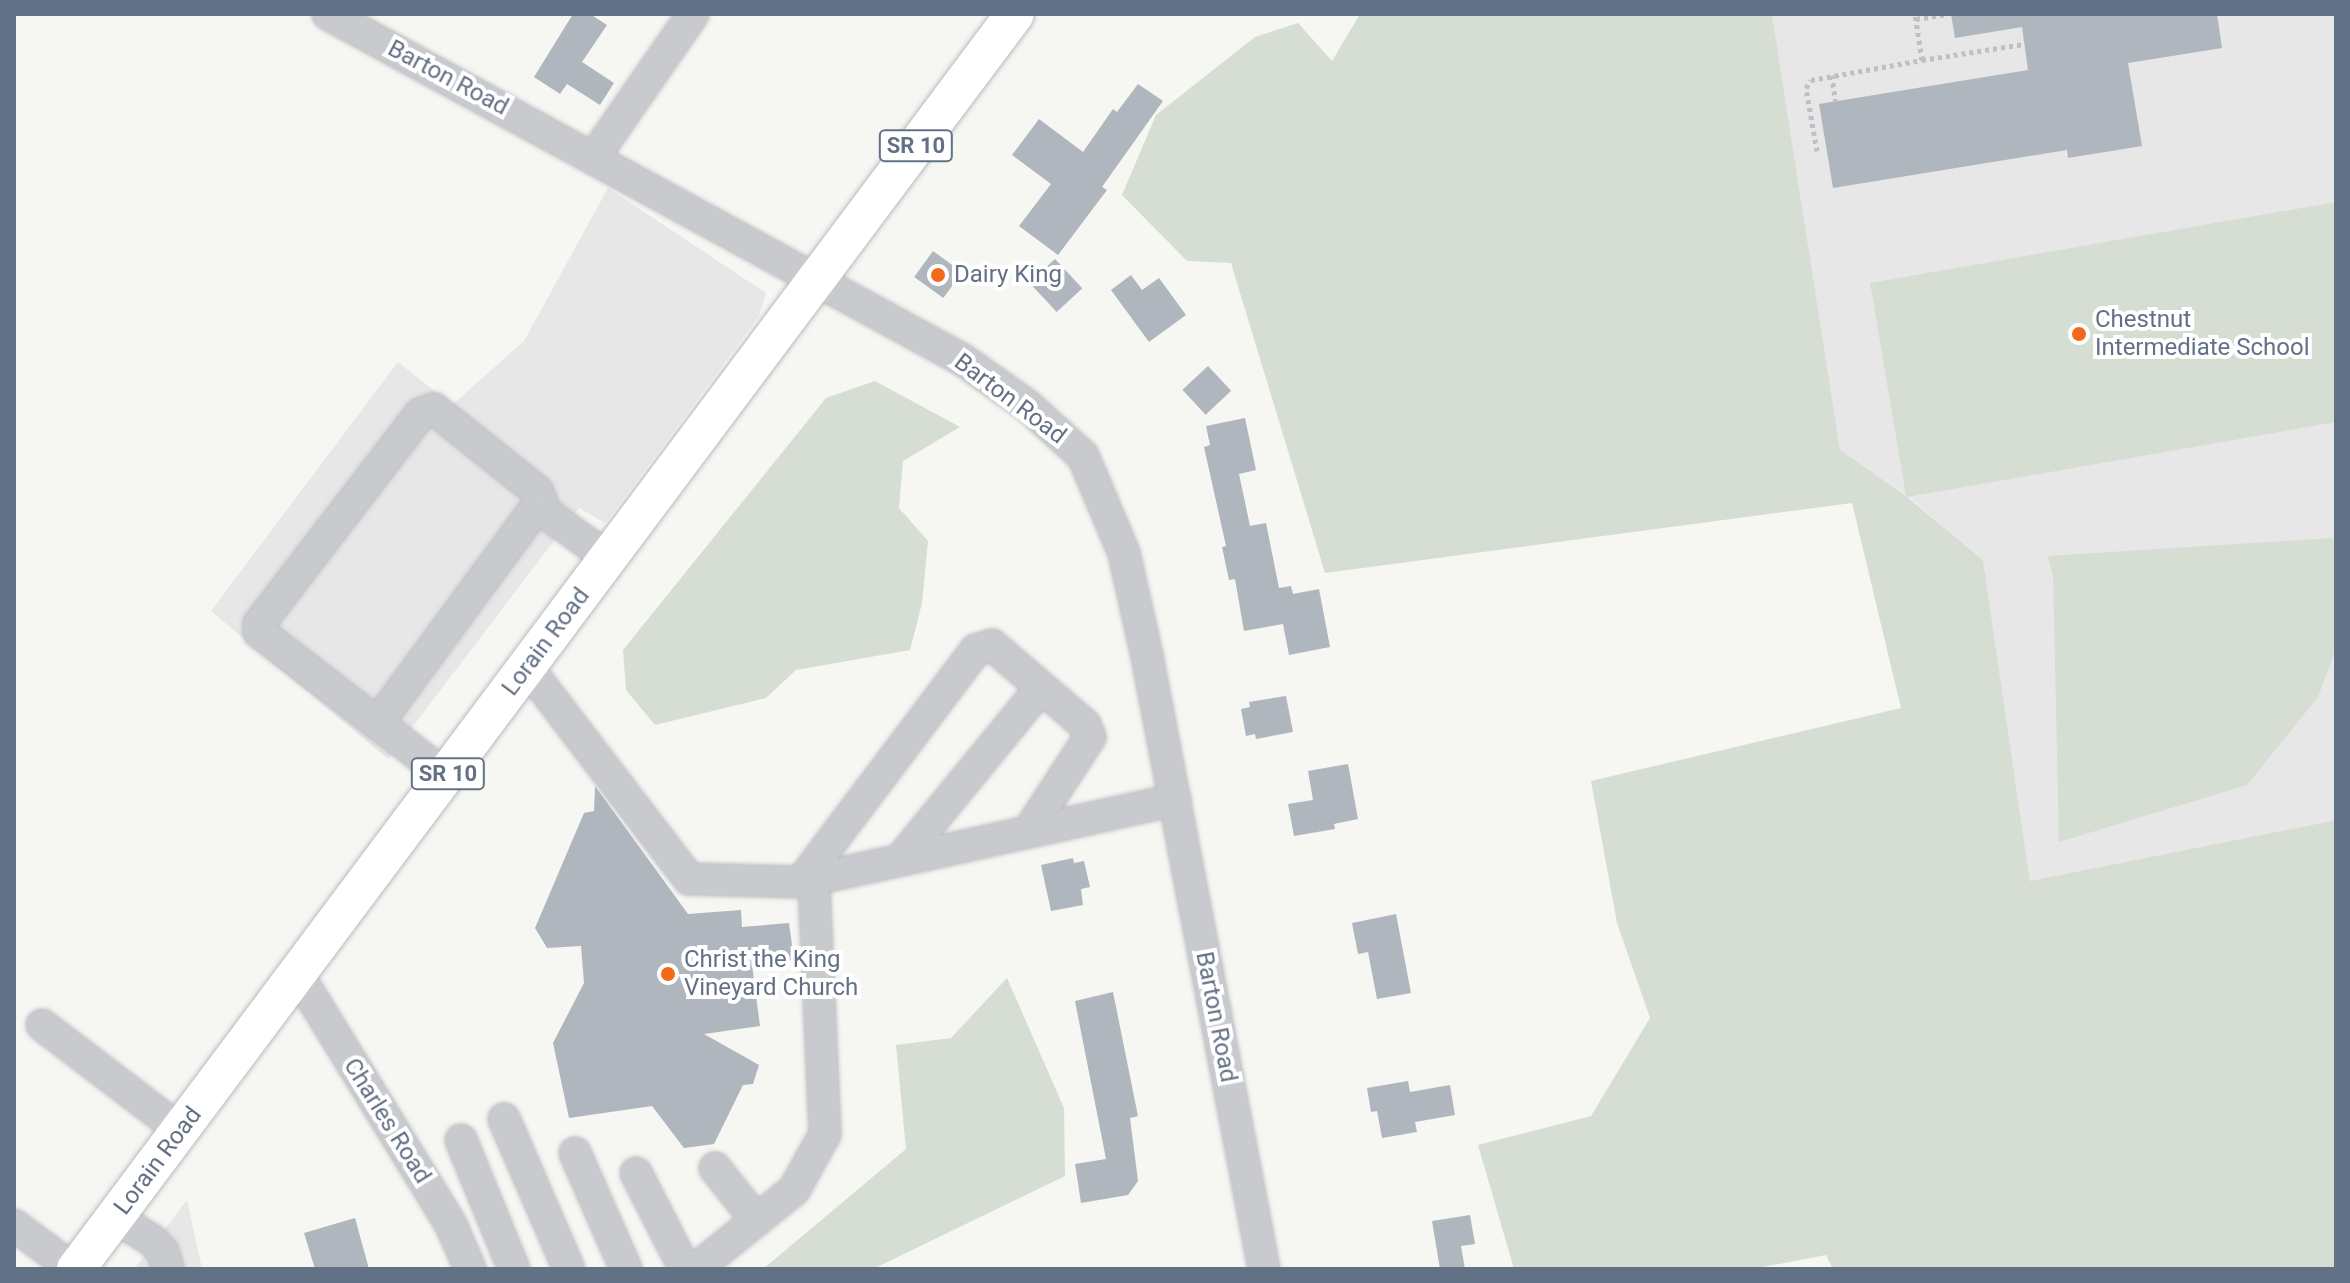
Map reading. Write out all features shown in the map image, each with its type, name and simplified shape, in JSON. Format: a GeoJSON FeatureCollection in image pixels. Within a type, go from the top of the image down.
{"type":"FeatureCollection","features":[{"type":"Feature","properties":{"kind":"main road","name":"Lorain Road"},"geometry":{"type":"LineString","coordinates":[[74,1269],[298,975],[1015,14]]}},
{"type":"Feature","properties":{"kind":"street"},"geometry":{"type":"LineString","coordinates":[[594,157],[693,14]]}},
{"type":"Feature","properties":{"kind":"street","name":"Barton Road"},"geometry":{"type":"LineString","coordinates":[[346,18],[963,360],[1028,406],[1083,456],[1124,553],[1175,800],[1264,1269]]}},
{"type":"Feature","properties":{"kind":"street"},"geometry":{"type":"LineString","coordinates":[[446,776],[259,632],[259,624],[420,414],[434,409],[537,491],[546,513],[608,558]]}},
{"type":"Feature","properties":{"kind":"street"},"geometry":{"type":"LineString","coordinates":[[377,724],[541,501]]}},
{"type":"Feature","properties":{"kind":"street"},"geometry":{"type":"LineString","coordinates":[[696,1269],[794,1190],[825,1134],[808,880],[976,650],[992,645],[1085,725],[1090,737],[1028,832]]}},
{"type":"Feature","properties":{"kind":"street"},"geometry":{"type":"LineString","coordinates":[[527,667],[689,879],[808,880],[1175,800]]}},
{"type":"Feature","properties":{"kind":"street"},"geometry":{"type":"LineString","coordinates":[[900,860],[1041,688]]}},
{"type":"Feature","properties":{"kind":"street","name":"Charles Road"},"geometry":{"type":"LineString","coordinates":[[298,975],[448,1220],[470,1269]]}},
{"type":"Feature","properties":{"kind":"street"},"geometry":{"type":"LineString","coordinates":[[42,1025],[180,1130]]}},
{"type":"Feature","properties":{"kind":"street"},"geometry":{"type":"LineString","coordinates":[[504,1119],[569,1269]]}},
{"type":"Feature","properties":{"kind":"street"},"geometry":{"type":"LineString","coordinates":[[461,1140],[514,1269]]}},
{"type":"Feature","properties":{"kind":"street"},"geometry":{"type":"LineString","coordinates":[[575,1153],[626,1269]]}},
{"type":"Feature","properties":{"kind":"street"},"geometry":{"type":"LineString","coordinates":[[715,1168],[756,1220]]}},
{"type":"Feature","properties":{"kind":"street"},"geometry":{"type":"LineString","coordinates":[[636,1173],[685,1269]]}},
{"type":"Feature","properties":{"kind":"street"},"geometry":{"type":"LineString","coordinates":[[448,1220],[487,1203]]}},
{"type":"Feature","properties":{"kind":"street"},"geometry":{"type":"LineString","coordinates":[[115,1217],[153,1241],[163,1252],[168,1269]]}},
{"type":"Feature","properties":{"kind":"street"},"geometry":{"type":"LineString","coordinates":[[14,1225],[74,1269]]}},
{"type":"Feature","properties":{"kind":"path"},"geometry":{"type":"LineString","coordinates":[[1922,60],[1915,16],[1946,14]]}},
{"type":"Feature","properties":{"kind":"path"},"geometry":{"type":"LineString","coordinates":[[1817,151],[1806,88],[1811,80],[2024,44]]}},
{"type":"Feature","properties":{"kind":"path"},"geometry":{"type":"LineString","coordinates":[[1832,75],[1835,101]]}},
{"type":"Feature","properties":{"kind":"shaded area"},"geometry":{"type":"Polygon","coordinates":[[[1360,14],[1772,14],[1840,450],[1906,496],[1870,283],[2336,202],[2336,422],[1907,497],[1983,560],[2030,881],[2336,820],[2336,1269],[1833,1269],[1826,1255],[1753,1269],[1514,1269],[1478,1145],[1591,1116],[1650,1018],[1617,923],[1591,781],[1901,708],[1852,503],[1325,573],[1231,263],[1187,261],[1122,195],[1156,115],[1255,37],[1298,23],[1332,61],[1360,14]]]}},
{"type":"Feature","properties":{"kind":"shaded area","name":"Chestnut Intermediate School"},"geometry":{"type":"Polygon","coordinates":[[[1772,14],[2336,14],[2336,820],[2030,881],[1983,560],[1907,496],[1840,451],[1772,14]]]}},
{"type":"Feature","properties":{"kind":"shaded area"},"geometry":{"type":"Polygon","coordinates":[[[608,188],[766,293],[759,316],[605,523],[579,508],[388,759],[211,611],[398,362],[452,405],[524,341],[608,188]]]}},
{"type":"Feature","properties":{"kind":"shaded area"},"geometry":{"type":"Polygon","coordinates":[[[875,381],[960,427],[903,461],[899,508],[928,541],[922,603],[910,650],[796,670],[766,698],[655,725],[626,690],[623,650],[826,398],[875,381]]]}},
{"type":"Feature","properties":{"kind":"shaded area"},"geometry":{"type":"Polygon","coordinates":[[[2333,538],[2336,543],[2336,648],[2318,697],[2247,785],[2059,842],[2053,576],[2048,556],[2333,538]]]}},
{"type":"Feature","properties":{"kind":"shaded area"},"geometry":{"type":"Polygon","coordinates":[[[1007,978],[1064,1108],[1065,1176],[873,1269],[763,1269],[906,1149],[896,1045],[951,1038],[1007,978]]]}},
{"type":"Feature","properties":{"kind":"shaded area"},"geometry":{"type":"Polygon","coordinates":[[[187,1200],[202,1269],[134,1269],[187,1200]]]}},
{"type":"Feature","properties":{"kind":"building"},"geometry":{"type":"Polygon","coordinates":[[[573,14],[590,14],[607,25],[582,62],[614,83],[600,105],[567,84],[560,94],[534,77],[573,14]]]}},
{"type":"Feature","properties":{"kind":"building"},"geometry":{"type":"Polygon","coordinates":[[[1951,14],[2217,14],[2222,48],[2128,63],[2142,146],[2068,158],[2067,150],[1833,188],[1819,104],[2028,70],[2022,27],[1955,38],[1951,14]]]}},
{"type":"Feature","properties":{"kind":"building"},"geometry":{"type":"Polygon","coordinates":[[[1138,84],[1163,101],[1102,187],[1107,190],[1058,255],[1019,226],[1051,184],[1012,155],[1039,119],[1083,152],[1113,109],[1117,112],[1138,84]]]}},
{"type":"Feature","properties":{"kind":"building","name":"Dairy King"},"geometry":{"type":"Polygon","coordinates":[[[933,251],[962,272],[943,298],[914,277],[933,251]]]}},
{"type":"Feature","properties":{"kind":"building"},"geometry":{"type":"Polygon","coordinates":[[[1055,259],[1082,288],[1057,312],[1029,283],[1055,259]]]}},
{"type":"Feature","properties":{"kind":"building"},"geometry":{"type":"Polygon","coordinates":[[[1131,275],[1142,290],[1159,278],[1186,315],[1149,342],[1111,290],[1131,275]]]}},
{"type":"Feature","properties":{"kind":"building"},"geometry":{"type":"Polygon","coordinates":[[[1208,366],[1231,391],[1206,415],[1182,390],[1208,366]]]}},
{"type":"Feature","properties":{"kind":"building"},"geometry":{"type":"Polygon","coordinates":[[[1245,418],[1256,470],[1239,474],[1250,526],[1266,523],[1279,588],[1291,586],[1293,594],[1319,589],[1330,647],[1289,655],[1283,624],[1244,631],[1235,579],[1229,580],[1222,547],[1226,546],[1204,447],[1210,445],[1206,426],[1245,418]]]}},
{"type":"Feature","properties":{"kind":"building"},"geometry":{"type":"Polygon","coordinates":[[[1286,696],[1293,732],[1256,739],[1255,734],[1246,736],[1241,709],[1250,707],[1249,702],[1286,696]]]}},
{"type":"Feature","properties":{"kind":"building"},"geometry":{"type":"Polygon","coordinates":[[[1348,764],[1358,819],[1334,824],[1335,829],[1294,836],[1288,804],[1313,800],[1308,771],[1348,764]]]}},
{"type":"Feature","properties":{"kind":"building","name":"Christ the King Vineyard Church"},"geometry":{"type":"Polygon","coordinates":[[[595,786],[688,914],[741,910],[742,927],[789,923],[794,960],[752,965],[760,1026],[704,1034],[759,1065],[753,1084],[743,1085],[714,1144],[684,1148],[652,1106],[569,1118],[553,1043],[584,983],[581,946],[547,948],[535,928],[584,813],[594,811],[595,786]]]}},
{"type":"Feature","properties":{"kind":"building"},"geometry":{"type":"Polygon","coordinates":[[[1073,858],[1074,863],[1084,861],[1090,887],[1081,889],[1083,905],[1051,911],[1041,865],[1073,858]]]}},
{"type":"Feature","properties":{"kind":"building"},"geometry":{"type":"Polygon","coordinates":[[[1396,914],[1411,993],[1377,999],[1368,952],[1358,954],[1352,923],[1396,914]]]}},
{"type":"Feature","properties":{"kind":"building"},"geometry":{"type":"Polygon","coordinates":[[[1113,992],[1138,1116],[1130,1118],[1138,1181],[1128,1195],[1081,1203],[1075,1164],[1106,1159],[1075,1001],[1113,992]]]}},
{"type":"Feature","properties":{"kind":"building"},"geometry":{"type":"Polygon","coordinates":[[[1408,1081],[1410,1092],[1450,1085],[1455,1115],[1415,1122],[1417,1132],[1382,1138],[1377,1111],[1371,1112],[1367,1088],[1408,1081]]]}},
{"type":"Feature","properties":{"kind":"building"},"geometry":{"type":"Polygon","coordinates":[[[1470,1215],[1475,1244],[1461,1246],[1465,1269],[1440,1269],[1432,1221],[1470,1215]]]}},
{"type":"Feature","properties":{"kind":"building"},"geometry":{"type":"Polygon","coordinates":[[[355,1218],[369,1269],[315,1269],[304,1233],[355,1218]]]}},
{"type":"Feature","properties":{"kind":"place","name":"Dairy King"},"geometry":{"type":"Point","coordinates":[938,275]}},
{"type":"Feature","properties":{"kind":"place","name":"Chestnut Intermediate School"},"geometry":{"type":"Point","coordinates":[2079,334]}},
{"type":"Feature","properties":{"kind":"place","name":"Christ the King Vineyard Church"},"geometry":{"type":"Point","coordinates":[668,974]}}]}
